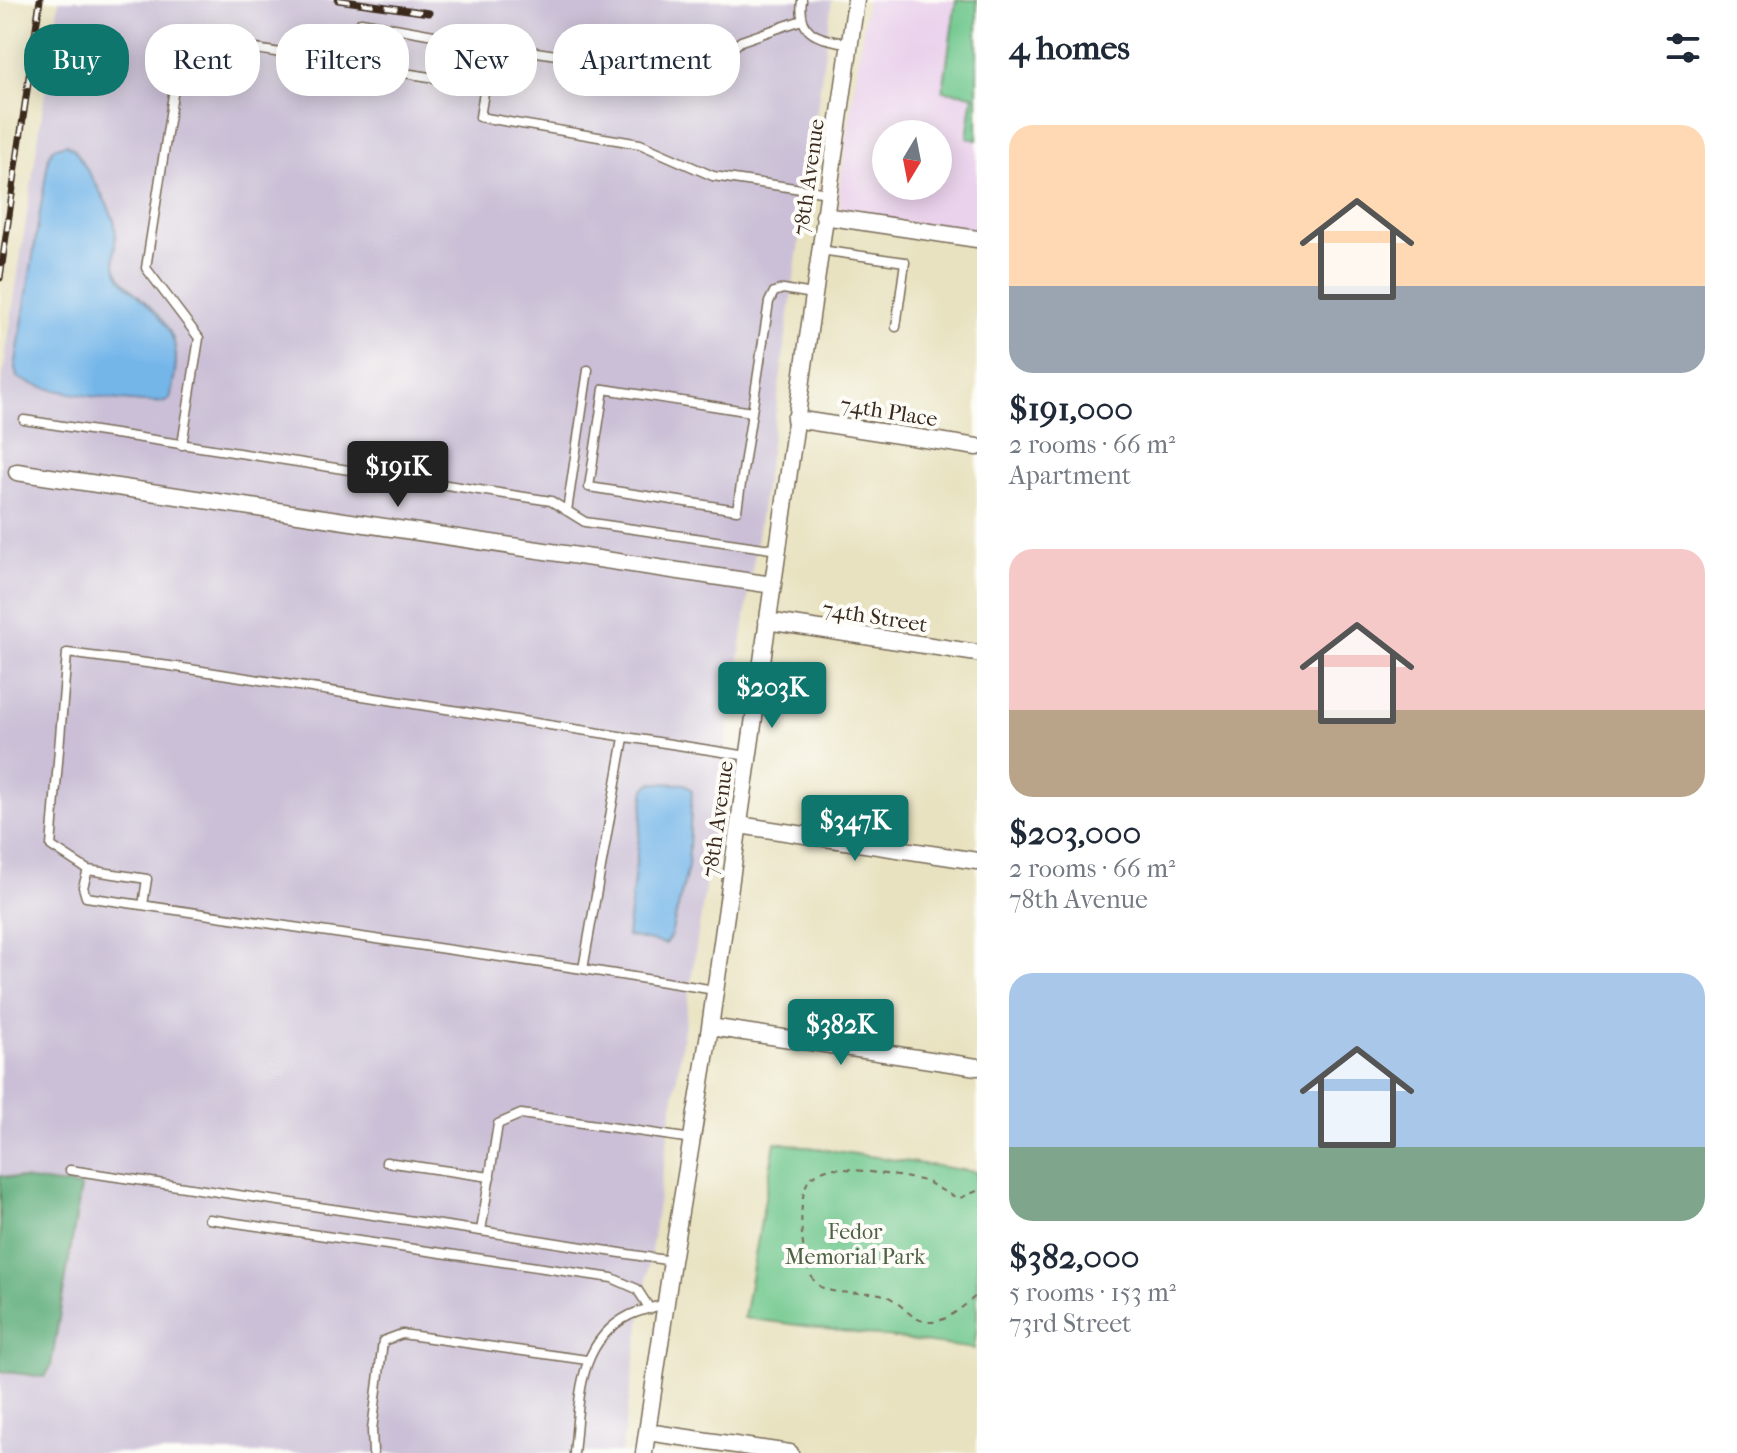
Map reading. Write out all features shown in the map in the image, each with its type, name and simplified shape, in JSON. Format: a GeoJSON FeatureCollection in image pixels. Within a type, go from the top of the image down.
{"type":"FeatureCollection","features":[{"type":"Feature","properties":{"kind":"street","name":"78th Avenue"},"geometry":{"type":"LineString","coordinates":[[644,1453],[658,1306],[672,1261],[710,1027],[856,0]]}},
{"type":"Feature","properties":{"kind":"street"},"geometry":{"type":"LineString","coordinates":[[824,216],[977,239]]}},
{"type":"Feature","properties":{"kind":"street","name":"74th Place"},"geometry":{"type":"LineString","coordinates":[[795,419],[977,447]]}},
{"type":"Feature","properties":{"kind":"street"},"geometry":{"type":"LineString","coordinates":[[17,472],[773,585]]}},
{"type":"Feature","properties":{"kind":"street","name":"74th Street"},"geometry":{"type":"LineString","coordinates":[[767,621],[977,653]]}},
{"type":"Feature","properties":{"kind":"street"},"geometry":{"type":"LineString","coordinates":[[739,825],[977,861]]}},
{"type":"Feature","properties":{"kind":"street"},"geometry":{"type":"LineString","coordinates":[[710,1027],[977,1067]]}},
{"type":"Feature","properties":{"kind":"street"},"geometry":{"type":"LineString","coordinates":[[647,1432],[790,1453]]}},
{"type":"Feature","properties":{"kind":"lane"},"geometry":{"type":"LineString","coordinates":[[802,0],[802,20],[812,33],[850,44]]}},
{"type":"Feature","properties":{"kind":"lane"},"geometry":{"type":"LineString","coordinates":[[361,22],[512,49],[687,75],[709,68],[741,41],[802,20]]}},
{"type":"Feature","properties":{"kind":"lane"},"geometry":{"type":"LineString","coordinates":[[182,445],[199,338],[146,268],[182,37],[485,86],[480,117],[640,144],[713,176],[828,193]]}},
{"type":"Feature","properties":{"kind":"lane"},"geometry":{"type":"LineString","coordinates":[[819,250],[905,262],[896,327]]}},
{"type":"Feature","properties":{"kind":"lane"},"geometry":{"type":"LineString","coordinates":[[752,412],[604,389],[589,487],[737,510],[769,302],[774,292],[783,289],[813,294]]}},
{"type":"Feature","properties":{"kind":"lane"},"geometry":{"type":"LineString","coordinates":[[567,511],[588,370]]}},
{"type":"Feature","properties":{"kind":"lane"},"geometry":{"type":"LineString","coordinates":[[24,420],[551,501],[585,522],[778,550]]}},
{"type":"Feature","properties":{"kind":"lane"},"geometry":{"type":"LineString","coordinates":[[143,905],[147,879],[88,870],[51,846],[67,653],[170,666],[748,756]]}},
{"type":"Feature","properties":{"kind":"lane"},"geometry":{"type":"LineString","coordinates":[[583,969],[624,738]]}},
{"type":"Feature","properties":{"kind":"lane"},"geometry":{"type":"LineString","coordinates":[[88,870],[83,887],[86,897],[715,990]]}},
{"type":"Feature","properties":{"kind":"lane"},"geometry":{"type":"LineString","coordinates":[[481,1231],[498,1124],[521,1114],[693,1139]]}},
{"type":"Feature","properties":{"kind":"lane"},"geometry":{"type":"LineString","coordinates":[[386,1162],[490,1177]]}},
{"type":"Feature","properties":{"kind":"lane"},"geometry":{"type":"LineString","coordinates":[[70,1170],[672,1261]]}},
{"type":"Feature","properties":{"kind":"lane"},"geometry":{"type":"LineString","coordinates":[[209,1219],[612,1278],[637,1289],[658,1306]]}},
{"type":"Feature","properties":{"kind":"lane"},"geometry":{"type":"LineString","coordinates":[[574,1453],[587,1360],[605,1333],[630,1315],[658,1306]]}},
{"type":"Feature","properties":{"kind":"lane"},"geometry":{"type":"LineString","coordinates":[[373,1453],[372,1430],[383,1341],[402,1334],[587,1360]]}},
{"type":"Feature","properties":{"kind":"path"},"geometry":{"type":"LineString","coordinates":[[977,1191],[960,1198],[913,1178],[829,1168],[808,1181],[804,1193],[803,1237],[804,1256],[812,1278],[826,1289],[884,1295],[913,1317],[933,1323],[950,1316],[977,1295]]}},
{"type":"Feature","properties":{"kind":"shaded area"},"geometry":{"type":"Polygon","coordinates":[[[59,0],[832,0],[777,403],[621,1453],[0,1453],[0,394],[45,96],[129,96],[129,24],[55,24],[59,0]]]}},
{"type":"Feature","properties":{"kind":"shaded area"},"geometry":{"type":"Polygon","coordinates":[[[867,0],[977,0],[977,233],[848,214],[841,210],[839,192],[867,0]]]}},
{"type":"Feature","properties":{"kind":"green space"},"geometry":{"type":"Polygon","coordinates":[[[956,0],[977,0],[977,140],[967,138],[973,95],[943,91],[956,0]]]}},
{"type":"Feature","properties":{"kind":"green space","name":"Fedor Memorial Park"},"geometry":{"type":"Polygon","coordinates":[[[775,1142],[977,1172],[977,1327],[974,1349],[744,1318],[775,1142]]]}},
{"type":"Feature","properties":{"kind":"green space"},"geometry":{"type":"Polygon","coordinates":[[[0,1176],[81,1187],[51,1366],[45,1377],[0,1371],[0,1176]]]}},
{"type":"Feature","properties":{"kind":"water"},"geometry":{"type":"Polygon","coordinates":[[[66,144],[79,156],[113,218],[115,261],[120,276],[162,320],[174,341],[174,381],[170,399],[165,402],[89,396],[45,388],[17,377],[15,368],[49,156],[53,148],[66,144]]]}},
{"type":"Feature","properties":{"kind":"water"},"geometry":{"type":"Polygon","coordinates":[[[651,783],[685,784],[692,790],[688,867],[671,935],[665,944],[627,936],[645,789],[651,783]]]}},
{"type":"Feature","properties":{"kind":"railway"},"geometry":{"type":"LineString","coordinates":[[0,278],[40,0]]}},
{"type":"Feature","properties":{"kind":"railway"},"geometry":{"type":"LineString","coordinates":[[338,0],[429,13]]}}]}
